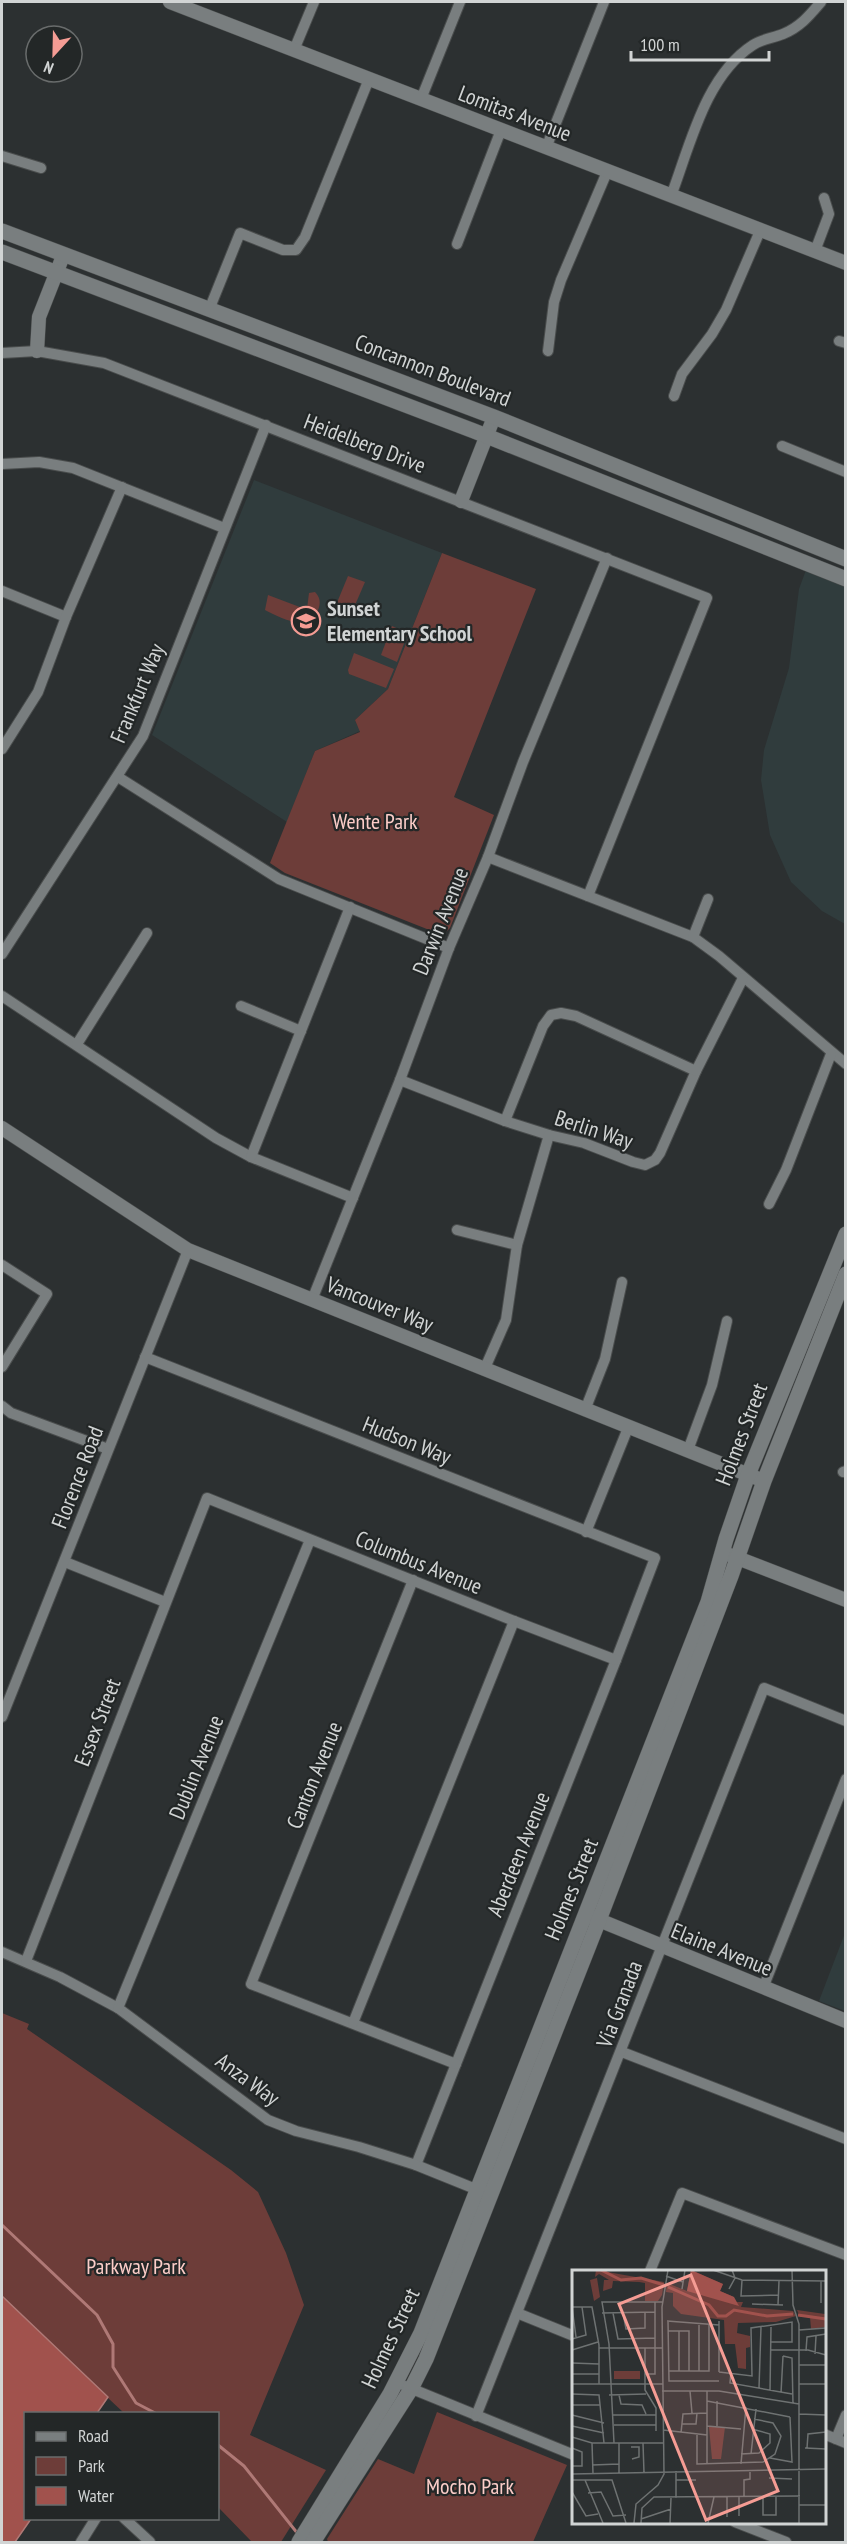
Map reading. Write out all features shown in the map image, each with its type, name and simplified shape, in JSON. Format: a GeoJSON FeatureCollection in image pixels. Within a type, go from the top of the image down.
{"type":"FeatureCollection","features":[{"type":"Feature","properties":{"kind":"main road","name":"Concannon Boulevard"},"geometry":{"type":"LineString","coordinates":[[2,231],[63,256],[494,417],[846,559]]}},
{"type":"Feature","properties":{"kind":"main road","name":"Concannon Boulevard"},"geometry":{"type":"LineString","coordinates":[[2,252],[486,436],[846,579]]}},
{"type":"Feature","properties":{"kind":"main road","name":"Holmes Street"},"geometry":{"type":"LineString","coordinates":[[730,1555],[748,1475],[846,1234]]}},
{"type":"Feature","properties":{"kind":"main road","name":"Holmes Street"},"geometry":{"type":"LineString","coordinates":[[298,2542],[317,2524],[404,2385],[426,2359],[492,2196],[592,1918],[730,1555],[764,1481],[846,1274]]}},
{"type":"Feature","properties":{"kind":"main road","name":"Holmes Street"},"geometry":{"type":"LineString","coordinates":[[404,2385],[421,2333],[476,2189],[592,1918]]}},
{"type":"Feature","properties":{"kind":"main road","name":"Holmes Street"},"geometry":{"type":"LineString","coordinates":[[313,2542],[317,2524]]}},
{"type":"Feature","properties":{"kind":"street","name":"Lomitas Avenue"},"geometry":{"type":"LineString","coordinates":[[171,2],[760,231],[846,262]]}},
{"type":"Feature","properties":{"kind":"street"},"geometry":{"type":"LineString","coordinates":[[294,50],[314,2]]}},
{"type":"Feature","properties":{"kind":"street"},"geometry":{"type":"LineString","coordinates":[[421,99],[460,2]]}},
{"type":"Feature","properties":{"kind":"street"},"geometry":{"type":"LineString","coordinates":[[546,148],[604,2]]}},
{"type":"Feature","properties":{"kind":"street"},"geometry":{"type":"LineString","coordinates":[[671,196],[711,90],[730,63],[754,44],[783,34],[803,23],[821,2]]}},
{"type":"Feature","properties":{"kind":"street"},"geometry":{"type":"LineString","coordinates":[[209,310],[240,233],[284,250],[296,250],[304,237],[369,79]]}},
{"type":"Feature","properties":{"kind":"street"},"geometry":{"type":"LineString","coordinates":[[457,244],[501,130]]}},
{"type":"Feature","properties":{"kind":"street"},"geometry":{"type":"LineString","coordinates":[[2,156],[41,168]]}},
{"type":"Feature","properties":{"kind":"street"},"geometry":{"type":"LineString","coordinates":[[548,351],[554,302],[561,280],[607,172]]}},
{"type":"Feature","properties":{"kind":"street"},"geometry":{"type":"LineString","coordinates":[[815,251],[829,214],[824,198]]}},
{"type":"Feature","properties":{"kind":"street"},"geometry":{"type":"LineString","coordinates":[[674,396],[682,374],[712,334],[726,310],[760,231]]}},
{"type":"Feature","properties":{"kind":"street"},"geometry":{"type":"LineString","coordinates":[[38,351],[39,317],[63,256]]}},
{"type":"Feature","properties":{"kind":"street","name":"Heidelberg Drive"},"geometry":{"type":"LineString","coordinates":[[2,353],[38,351],[104,363],[266,424],[707,598],[588,896]]}},
{"type":"Feature","properties":{"kind":"street"},"geometry":{"type":"LineString","coordinates":[[461,501],[494,417]]}},
{"type":"Feature","properties":{"kind":"street","name":"Frankfurt Way"},"geometry":{"type":"LineString","coordinates":[[2,954],[143,736],[266,424]]}},
{"type":"Feature","properties":{"kind":"street"},"geometry":{"type":"LineString","coordinates":[[782,446],[846,472]]}},
{"type":"Feature","properties":{"kind":"street"},"geometry":{"type":"LineString","coordinates":[[2,464],[39,462],[73,468],[224,528]]}},
{"type":"Feature","properties":{"kind":"street"},"geometry":{"type":"LineString","coordinates":[[2,749],[5,736],[38,692],[66,617],[122,487]]}},
{"type":"Feature","properties":{"kind":"street","name":"Darwin Avenue"},"geometry":{"type":"LineString","coordinates":[[312,1300],[400,1080],[449,948],[607,558]]}},
{"type":"Feature","properties":{"kind":"street"},"geometry":{"type":"LineString","coordinates":[[2,591],[66,617]]}},
{"type":"Feature","properties":{"kind":"street"},"geometry":{"type":"LineString","coordinates":[[118,777],[279,879],[449,948]]}},
{"type":"Feature","properties":{"kind":"street"},"geometry":{"type":"LineString","coordinates":[[488,856],[693,937],[841,1058],[769,1204]]}},
{"type":"Feature","properties":{"kind":"street"},"geometry":{"type":"LineString","coordinates":[[693,937],[708,898]]}},
{"type":"Feature","properties":{"kind":"street"},"geometry":{"type":"LineString","coordinates":[[251,1157],[350,907]]}},
{"type":"Feature","properties":{"kind":"street"},"geometry":{"type":"LineString","coordinates":[[77,1044],[147,933]]}},
{"type":"Feature","properties":{"kind":"street","name":"Berlin Way"},"geometry":{"type":"LineString","coordinates":[[400,1080],[506,1121],[549,1135],[584,1143],[645,1165],[655,1160],[660,1153],[696,1071],[743,978]]}},
{"type":"Feature","properties":{"kind":"street"},"geometry":{"type":"LineString","coordinates":[[2,996],[216,1138],[251,1157],[353,1198]]}},
{"type":"Feature","properties":{"kind":"street"},"geometry":{"type":"LineString","coordinates":[[241,1006],[302,1031]]}},
{"type":"Feature","properties":{"kind":"street"},"geometry":{"type":"LineString","coordinates":[[506,1121],[543,1026],[551,1015],[561,1013],[576,1016],[696,1071]]}},
{"type":"Feature","properties":{"kind":"street","name":"Vancouver Way"},"geometry":{"type":"LineString","coordinates":[[2,1128],[188,1250],[764,1481]]}},
{"type":"Feature","properties":{"kind":"street"},"geometry":{"type":"LineString","coordinates":[[484,1368],[506,1320],[517,1245],[549,1135]]}},
{"type":"Feature","properties":{"kind":"street"},"geometry":{"type":"LineString","coordinates":[[457,1230],[517,1245]]}},
{"type":"Feature","properties":{"kind":"street","name":"Florence Road"},"geometry":{"type":"LineString","coordinates":[[2,1717],[188,1250]]}},
{"type":"Feature","properties":{"kind":"street"},"geometry":{"type":"LineString","coordinates":[[2,1265],[47,1294],[2,1367]]}},
{"type":"Feature","properties":{"kind":"street"},"geometry":{"type":"LineString","coordinates":[[585,1410],[605,1359],[622,1282]]}},
{"type":"Feature","properties":{"kind":"street"},"geometry":{"type":"LineString","coordinates":[[688,1450],[712,1385],[727,1322]]}},
{"type":"Feature","properties":{"kind":"street","name":"Hudson Way"},"geometry":{"type":"LineString","coordinates":[[145,1357],[655,1558]]}},
{"type":"Feature","properties":{"kind":"street"},"geometry":{"type":"LineString","coordinates":[[2,1406],[11,1413],[108,1449]]}},
{"type":"Feature","properties":{"kind":"street"},"geometry":{"type":"LineString","coordinates":[[586,1532],[628,1428]]}},
{"type":"Feature","properties":{"kind":"street","name":"Columbus Avenue"},"geometry":{"type":"LineString","coordinates":[[207,1498],[616,1660]]}},
{"type":"Feature","properties":{"kind":"street","name":"Essex Street"},"geometry":{"type":"LineString","coordinates":[[26,1961],[207,1498]]}},
{"type":"Feature","properties":{"kind":"street","name":"Dublin Avenue"},"geometry":{"type":"LineString","coordinates":[[118,2008],[310,1540]]}},
{"type":"Feature","properties":{"kind":"street"},"geometry":{"type":"LineString","coordinates":[[730,1555],[846,1600]]}},
{"type":"Feature","properties":{"kind":"street","name":"Aberdeen Avenue"},"geometry":{"type":"LineString","coordinates":[[416,2165],[655,1558]]}},
{"type":"Feature","properties":{"kind":"street"},"geometry":{"type":"LineString","coordinates":[[64,1562],[165,1602]]}},
{"type":"Feature","properties":{"kind":"street","name":"Canton Avenue"},"geometry":{"type":"LineString","coordinates":[[353,2023],[251,1984],[413,1580]]}},
{"type":"Feature","properties":{"kind":"street"},"geometry":{"type":"LineString","coordinates":[[456,2064],[353,2023],[514,1621]]}},
{"type":"Feature","properties":{"kind":"street","name":"Via Granada"},"geometry":{"type":"LineString","coordinates":[[476,2416],[622,2052],[764,1688],[846,1721]]}},
{"type":"Feature","properties":{"kind":"street"},"geometry":{"type":"LineString","coordinates":[[763,1988],[846,1779]]}},
{"type":"Feature","properties":{"kind":"street","name":"Elaine Avenue"},"geometry":{"type":"LineString","coordinates":[[592,1918],[846,2021]]}},
{"type":"Feature","properties":{"kind":"street","name":"Anza Way"},"geometry":{"type":"LineString","coordinates":[[2,1952],[26,1961],[118,2008],[268,2120],[296,2131],[416,2165],[492,2196]]}},
{"type":"Feature","properties":{"kind":"street"},"geometry":{"type":"LineString","coordinates":[[622,2052],[846,2139]]}},
{"type":"Feature","properties":{"kind":"street"},"geometry":{"type":"LineString","coordinates":[[650,2270],[681,2193],[846,2255]]}},
{"type":"Feature","properties":{"kind":"street"},"geometry":{"type":"LineString","coordinates":[[517,2313],[572,2335]]}},
{"type":"Feature","properties":{"kind":"street"},"geometry":{"type":"LineString","coordinates":[[404,2385],[572,2454]]}},
{"type":"Feature","properties":{"kind":"street"},"geometry":{"type":"LineString","coordinates":[[826,2434],[841,2441],[846,2415]]}},
{"type":"Feature","properties":{"kind":"street"},"geometry":{"type":"LineString","coordinates":[[81,2542],[95,2520]]}},
{"type":"Feature","properties":{"kind":"street"},"geometry":{"type":"LineString","coordinates":[[126,2520],[150,2542]]}},
{"type":"Feature","properties":{"kind":"street"},"geometry":{"type":"LineString","coordinates":[[738,2523],[786,2542]]}},
{"type":"Feature","properties":{"kind":"shaded area","name":"Sunset Elementary School"},"geometry":{"type":"Polygon","coordinates":[[[254,480],[442,553],[388,689],[355,720],[360,731],[315,751],[287,822],[152,735],[254,480]]]}},
{"type":"Feature","properties":{"kind":"shaded area"},"geometry":{"type":"Polygon","coordinates":[[[806,570],[845,587],[845,924],[822,911],[791,882],[770,835],[761,780],[764,750],[789,668],[799,589],[806,570]]]}},
{"type":"Feature","properties":{"kind":"shaded area"},"geometry":{"type":"Polygon","coordinates":[[[845,1933],[845,2011],[819,2001],[845,1933]]]}},
{"type":"Feature","properties":{"kind":"green space","name":"Wente Park"},"geometry":{"type":"Polygon","coordinates":[[[442,553],[536,589],[454,797],[494,815],[450,928],[437,933],[285,873],[270,863],[315,751],[360,732],[355,720],[388,689],[442,553]]]}},
{"type":"Feature","properties":{"kind":"green space"},"geometry":{"type":"Polygon","coordinates":[[[348,576],[365,582],[352,612],[336,605],[348,576]]]}},
{"type":"Feature","properties":{"kind":"green space"},"geometry":{"type":"Polygon","coordinates":[[[315,592],[320,600],[319,607],[314,617],[308,621],[294,622],[265,610],[268,595],[307,609],[309,593],[315,592]]]}},
{"type":"Feature","properties":{"kind":"green space"},"geometry":{"type":"Polygon","coordinates":[[[392,626],[408,633],[397,662],[381,655],[392,626]]]}},
{"type":"Feature","properties":{"kind":"green space"},"geometry":{"type":"Polygon","coordinates":[[[354,653],[394,669],[386,688],[349,674],[348,670],[354,653]]]}},
{"type":"Feature","properties":{"kind":"green space","name":"Parkway Park"},"geometry":{"type":"Polygon","coordinates":[[[2,2013],[29,2024],[27,2029],[231,2170],[258,2192],[286,2253],[304,2305],[250,2435],[326,2470],[281,2542],[252,2542],[219,2508],[219,2412],[123,2412],[108,2398],[98,2412],[24,2412],[24,2520],[30,2520],[15,2542],[2,2542],[2,2013]]]}},
{"type":"Feature","properties":{"kind":"green space","name":"Mocho Park"},"geometry":{"type":"Polygon","coordinates":[[[437,2412],[567,2465],[533,2542],[328,2542],[327,2539],[378,2459],[414,2474],[437,2412]]]}},
{"type":"Feature","properties":{"kind":"water"},"geometry":{"type":"Polygon","coordinates":[[[2,2296],[108,2397],[98,2412],[24,2412],[24,2520],[30,2520],[15,2542],[2,2542],[2,2296]]]}},
{"type":"Feature","properties":{"kind":"waterway"},"geometry":{"type":"LineString","coordinates":[[2,2225],[97,2315],[113,2344],[113,2367],[136,2403],[153,2412]]}},
{"type":"Feature","properties":{"kind":"waterway"},"geometry":{"type":"LineString","coordinates":[[219,2446],[244,2466],[298,2534]]}},
{"type":"Feature","properties":{"kind":"place","name":"Sunset Elementary School"},"geometry":{"type":"Point","coordinates":[306,621]}}]}
